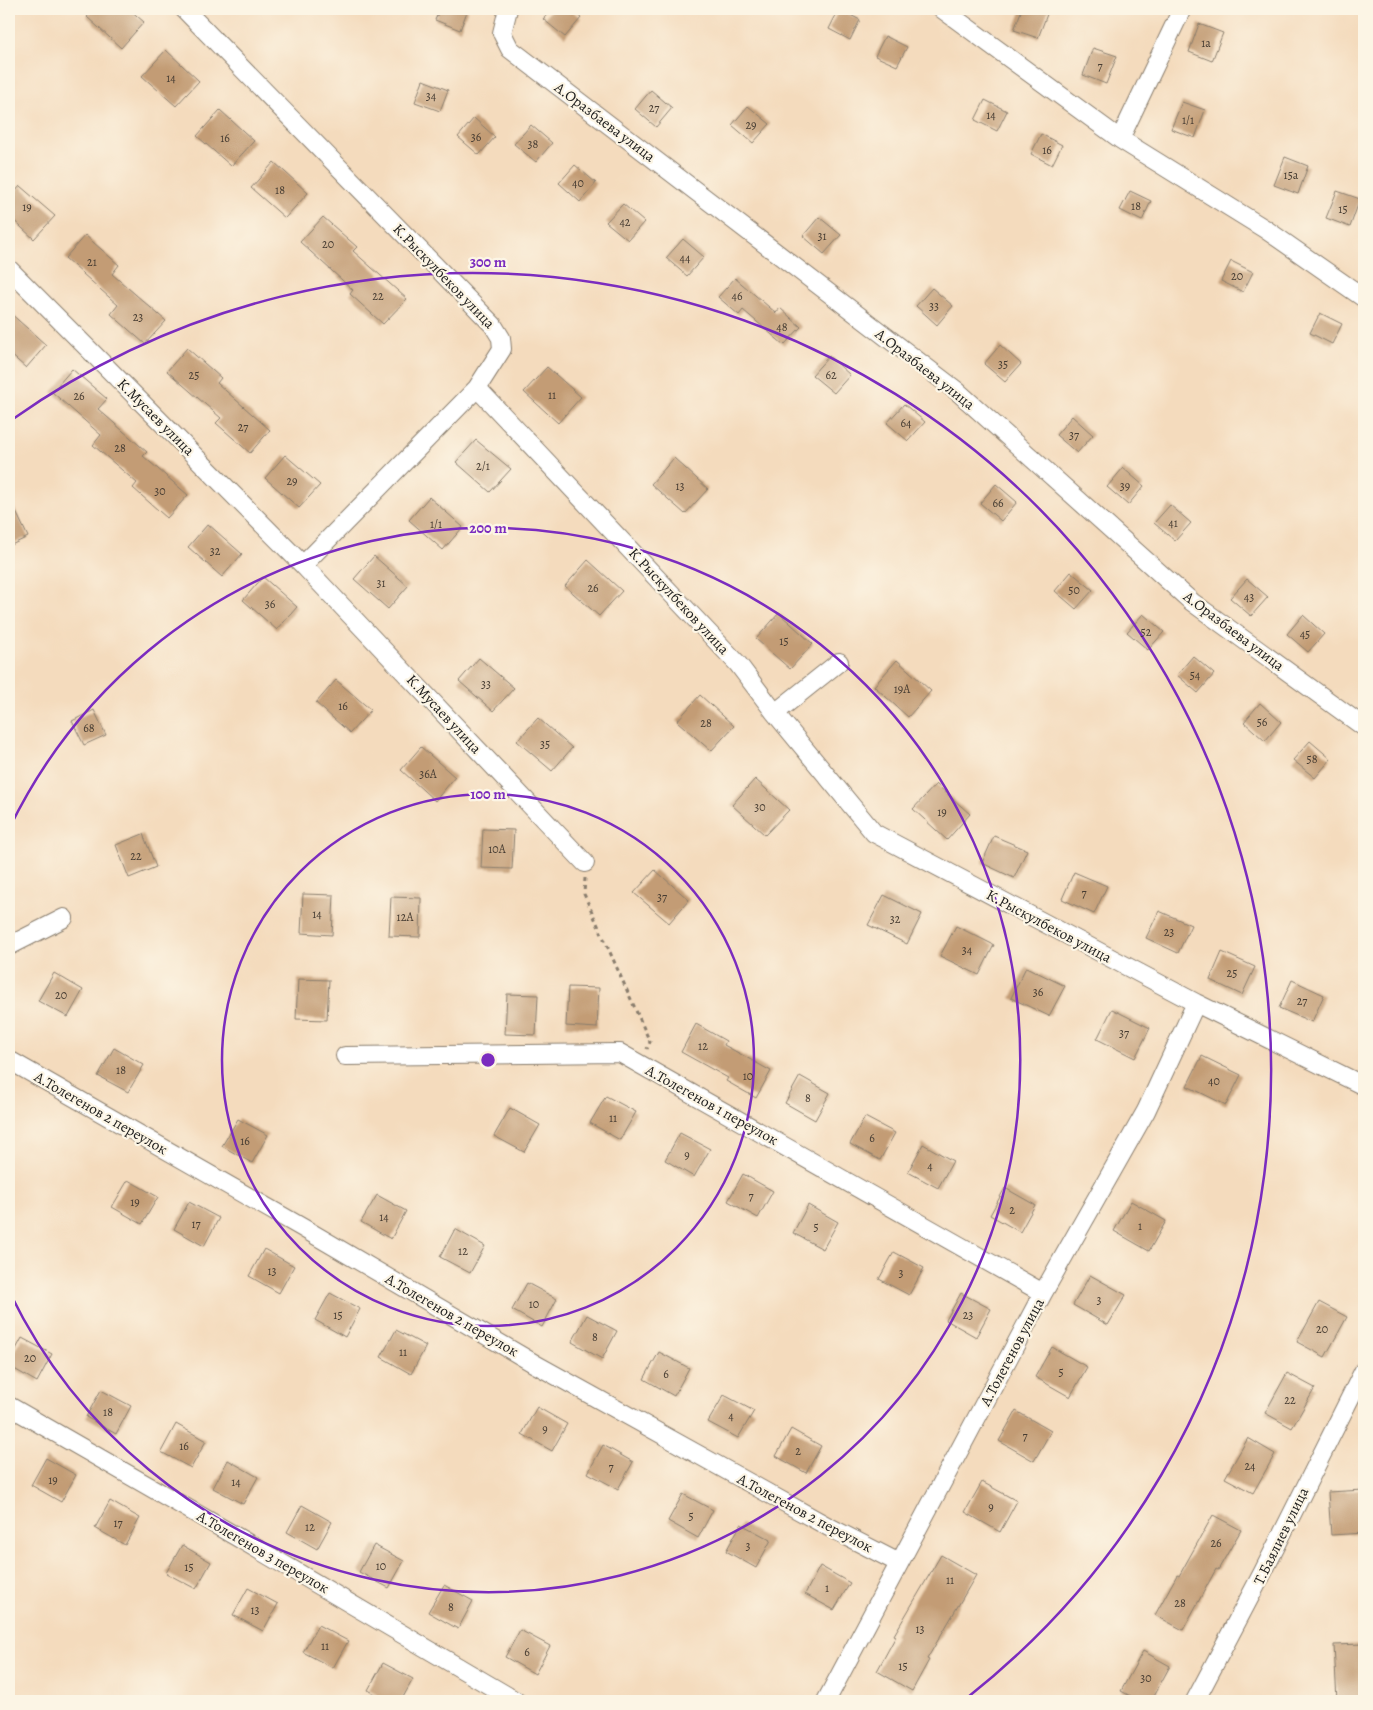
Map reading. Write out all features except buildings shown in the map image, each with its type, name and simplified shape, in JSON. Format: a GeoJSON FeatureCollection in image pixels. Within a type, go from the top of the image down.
{"type":"FeatureCollection","features":[{"type":"Feature","properties":{"kind":"street","name":"К.Рыскулбеков улица"},"geometry":{"type":"LineString","coordinates":[[184,9],[493,325],[501,338],[502,349],[477,388],[738,664],[775,713],[874,833],[1196,1003],[1364,1086]]}},
{"type":"Feature","properties":{"kind":"street","name":"А.Оразбаева улица"},"geometry":{"type":"LineString","coordinates":[[508,9],[502,33],[510,49],[957,391],[1192,602],[1364,727]]}},
{"type":"Feature","properties":{"kind":"street"},"geometry":{"type":"LineString","coordinates":[[942,9],[1120,138],[1265,229],[1364,298]]}},
{"type":"Feature","properties":{"kind":"street"},"geometry":{"type":"LineString","coordinates":[[1120,138],[1182,9]]}},
{"type":"Feature","properties":{"kind":"street","name":"К.Мусаев улица"},"geometry":{"type":"LineString","coordinates":[[9,269],[303,565],[585,862]]}},
{"type":"Feature","properties":{"kind":"street"},"geometry":{"type":"LineString","coordinates":[[303,565],[477,388]]}},
{"type":"Feature","properties":{"kind":"street"},"geometry":{"type":"LineString","coordinates":[[775,713],[839,662]]}},
{"type":"Feature","properties":{"kind":"street"},"geometry":{"type":"LineString","coordinates":[[9,946],[64,918]]}},
{"type":"Feature","properties":{"kind":"street","name":"А.Толегенов улица"},"geometry":{"type":"LineString","coordinates":[[826,1701],[1043,1293],[1146,1111],[1196,1003]]}},
{"type":"Feature","properties":{"kind":"street","name":"А.Толегенов 1 переулок"},"geometry":{"type":"LineString","coordinates":[[345,1056],[620,1053],[1043,1293]]}},
{"type":"Feature","properties":{"kind":"street","name":"А.Толегенов 2 переулок"},"geometry":{"type":"LineString","coordinates":[[9,1060],[303,1228],[534,1364],[826,1526],[900,1564]]}},
{"type":"Feature","properties":{"kind":"street","name":"Т.Баялиев улица"},"geometry":{"type":"LineString","coordinates":[[1195,1701],[1264,1572],[1364,1370]]}},
{"type":"Feature","properties":{"kind":"street","name":"А.Толегенов 3 переулок"},"geometry":{"type":"LineString","coordinates":[[9,1406],[246,1542],[516,1701]]}},
{"type":"Feature","properties":{"kind":"path"},"geometry":{"type":"LineString","coordinates":[[585,862],[584,894],[650,1042],[638,1064]]}}]}
